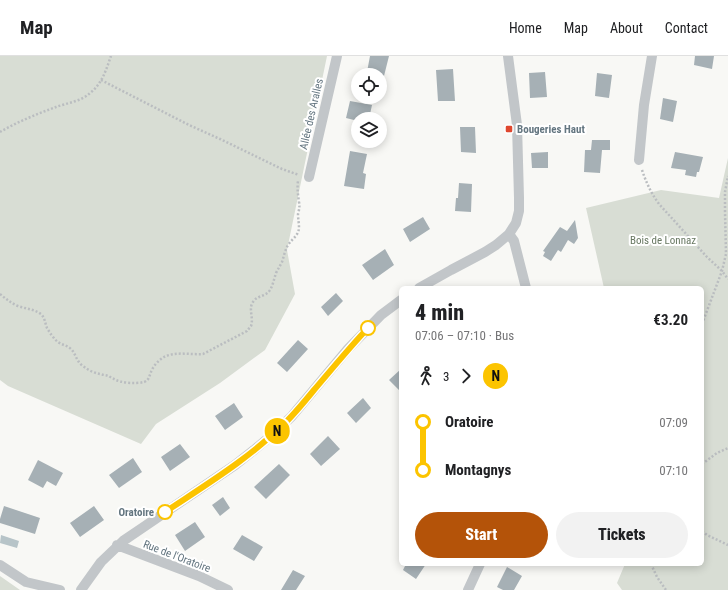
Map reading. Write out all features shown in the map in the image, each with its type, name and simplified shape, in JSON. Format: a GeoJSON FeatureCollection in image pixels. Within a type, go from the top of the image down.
{"type":"FeatureCollection","features":[{"type":"Feature","properties":{"kind":"street","name":"Allée des Aralles"},"geometry":{"type":"LineString","coordinates":[[309,177],[336,56]]}},
{"type":"Feature","properties":{"kind":"street"},"geometry":{"type":"LineString","coordinates":[[423,286],[496,245],[513,229],[518,217],[519,198],[517,125],[508,56]]}},
{"type":"Feature","properties":{"kind":"street"},"geometry":{"type":"LineString","coordinates":[[639,160],[644,105],[652,56]]}},
{"type":"Feature","properties":{"kind":"street"},"geometry":{"type":"LineString","coordinates":[[509,234],[514,241],[525,286]]}},
{"type":"Feature","properties":{"kind":"street"},"geometry":{"type":"LineString","coordinates":[[80,590],[101,562],[117,546],[128,537],[236,465],[292,416],[348,349],[381,315],[399,302]]}},
{"type":"Feature","properties":{"kind":"street","name":"Rue de l'Oratoire"},"geometry":{"type":"LineString","coordinates":[[117,546],[199,576],[228,590]]}},
{"type":"Feature","properties":{"kind":"street"},"geometry":{"type":"LineString","coordinates":[[0,565],[28,586],[60,590]]}},
{"type":"Feature","properties":{"kind":"street"},"geometry":{"type":"LineString","coordinates":[[468,590],[479,566]]}},
{"type":"Feature","properties":{"kind":"path"},"geometry":{"type":"LineString","coordinates":[[0,132],[23,120],[90,94],[105,74],[111,56]]}},
{"type":"Feature","properties":{"kind":"path"},"geometry":{"type":"LineString","coordinates":[[101,80],[189,125],[282,169],[309,177]]}},
{"type":"Feature","properties":{"kind":"path"},"geometry":{"type":"LineString","coordinates":[[639,160],[647,183],[658,204],[728,279]]}},
{"type":"Feature","properties":{"kind":"path"},"geometry":{"type":"LineString","coordinates":[[0,294],[19,306],[36,311],[42,315],[51,335],[61,345],[67,346],[72,350],[78,362],[84,368],[100,374],[108,375],[114,380],[121,382],[136,383],[146,381],[149,378],[152,368],[165,357],[179,354],[203,354],[247,331],[251,326],[251,305],[253,301],[257,297],[269,293],[285,250],[298,234],[299,208],[297,185],[299,175]]}},
{"type":"Feature","properties":{"kind":"path"},"geometry":{"type":"LineString","coordinates":[[704,319],[722,271],[726,254],[725,192],[728,176]]}},
{"type":"Feature","properties":{"kind":"path"},"geometry":{"type":"LineString","coordinates":[[704,463],[717,453],[728,448]]}},
{"type":"Feature","properties":{"kind":"path"},"geometry":{"type":"LineString","coordinates":[[704,533],[707,536],[728,545]]}},
{"type":"Feature","properties":{"kind":"path"},"geometry":{"type":"LineString","coordinates":[[652,566],[666,590]]}},
{"type":"Feature","properties":{"kind":"green space"},"geometry":{"type":"Polygon","coordinates":[[[0,56],[327,56],[287,250],[295,294],[265,350],[220,383],[156,424],[141,444],[8,386],[0,380],[0,56]]]}},
{"type":"Feature","properties":{"kind":"green space","name":"Bois de Lonnaz"},"geometry":{"type":"Polygon","coordinates":[[[728,158],[728,590],[622,590],[617,583],[624,566],[704,566],[704,286],[604,286],[586,208],[661,190],[719,198],[728,158]]]}},
{"type":"Feature","properties":{"kind":"green space"},"geometry":{"type":"Polygon","coordinates":[[[0,576],[20,590],[0,590],[0,576]]]}},
{"type":"Feature","properties":{"kind":"shaded area"},"geometry":{"type":"Polygon","coordinates":[[[1,535],[19,541],[17,548],[0,543],[1,535]]]}},
{"type":"Feature","properties":{"kind":"building"},"geometry":{"type":"Polygon","coordinates":[[[370,56],[389,56],[386,68],[368,68],[370,56]]]}},
{"type":"Feature","properties":{"kind":"building"},"geometry":{"type":"Polygon","coordinates":[[[695,56],[714,56],[712,69],[694,65],[695,56]]]}},
{"type":"Feature","properties":{"kind":"building"},"geometry":{"type":"Polygon","coordinates":[[[453,69],[455,101],[438,101],[436,70],[453,69]]]}},
{"type":"Feature","properties":{"kind":"building"},"geometry":{"type":"Polygon","coordinates":[[[545,72],[547,97],[530,98],[529,73],[545,72]]]}},
{"type":"Feature","properties":{"kind":"building"},"geometry":{"type":"Polygon","coordinates":[[[597,73],[612,75],[609,98],[595,96],[597,73]]]}},
{"type":"Feature","properties":{"kind":"building"},"geometry":{"type":"Polygon","coordinates":[[[663,98],[677,101],[673,122],[660,119],[663,98]]]}},
{"type":"Feature","properties":{"kind":"building"},"geometry":{"type":"Polygon","coordinates":[[[350,101],[351,104],[372,105],[370,112],[351,112],[351,119],[346,118],[350,101]]]}},
{"type":"Feature","properties":{"kind":"building"},"geometry":{"type":"Polygon","coordinates":[[[460,127],[475,127],[476,153],[461,152],[460,127]]]}},
{"type":"Feature","properties":{"kind":"building"},"geometry":{"type":"Polygon","coordinates":[[[592,140],[610,140],[610,150],[602,150],[600,173],[584,172],[585,150],[591,150],[592,140]]]}},
{"type":"Feature","properties":{"kind":"building"},"geometry":{"type":"Polygon","coordinates":[[[350,151],[367,154],[363,173],[366,174],[364,189],[344,186],[350,151]]]}},
{"type":"Feature","properties":{"kind":"building"},"geometry":{"type":"Polygon","coordinates":[[[548,152],[548,168],[532,168],[531,153],[548,152]]]}},
{"type":"Feature","properties":{"kind":"building"},"geometry":{"type":"Polygon","coordinates":[[[675,152],[703,157],[696,177],[685,175],[686,170],[671,168],[675,152]]]}},
{"type":"Feature","properties":{"kind":"building"},"geometry":{"type":"Polygon","coordinates":[[[459,183],[472,184],[471,212],[455,211],[459,183]]]}},
{"type":"Feature","properties":{"kind":"building"},"geometry":{"type":"Polygon","coordinates":[[[423,217],[430,229],[410,242],[403,229],[423,217]]]}},
{"type":"Feature","properties":{"kind":"building"},"geometry":{"type":"Polygon","coordinates":[[[575,220],[578,238],[574,244],[568,240],[561,252],[558,250],[551,261],[543,256],[545,252],[543,251],[560,227],[567,231],[575,220]]]}},
{"type":"Feature","properties":{"kind":"building"},"geometry":{"type":"Polygon","coordinates":[[[385,249],[394,265],[373,280],[362,265],[385,249]]]}},
{"type":"Feature","properties":{"kind":"building"},"geometry":{"type":"Polygon","coordinates":[[[336,293],[343,301],[328,316],[321,307],[336,293]]]}},
{"type":"Feature","properties":{"kind":"building"},"geometry":{"type":"Polygon","coordinates":[[[298,340],[308,349],[287,372],[277,363],[298,340]]]}},
{"type":"Feature","properties":{"kind":"building"},"geometry":{"type":"Polygon","coordinates":[[[399,371],[399,390],[389,380],[399,371]]]}},
{"type":"Feature","properties":{"kind":"building"},"geometry":{"type":"Polygon","coordinates":[[[363,398],[371,408],[356,423],[347,413],[363,398]]]}},
{"type":"Feature","properties":{"kind":"building"},"geometry":{"type":"Polygon","coordinates":[[[234,403],[243,417],[225,430],[215,416],[234,403]]]}},
{"type":"Feature","properties":{"kind":"building"},"geometry":{"type":"Polygon","coordinates":[[[328,436],[340,449],[321,466],[310,454],[328,436]]]}},
{"type":"Feature","properties":{"kind":"building"},"geometry":{"type":"Polygon","coordinates":[[[180,444],[190,457],[170,471],[161,457],[180,444]]]}},
{"type":"Feature","properties":{"kind":"building"},"geometry":{"type":"Polygon","coordinates":[[[133,458],[142,472],[119,488],[109,475],[133,458]]]}},
{"type":"Feature","properties":{"kind":"building"},"geometry":{"type":"Polygon","coordinates":[[[38,460],[63,473],[56,486],[47,481],[43,488],[28,480],[38,460]]]}},
{"type":"Feature","properties":{"kind":"building"},"geometry":{"type":"Polygon","coordinates":[[[279,464],[290,475],[266,499],[254,487],[279,464]]]}},
{"type":"Feature","properties":{"kind":"building"},"geometry":{"type":"Polygon","coordinates":[[[223,497],[230,508],[220,516],[212,505],[223,497]]]}},
{"type":"Feature","properties":{"kind":"building"},"geometry":{"type":"Polygon","coordinates":[[[4,506],[40,518],[35,534],[0,523],[4,506]]]}},
{"type":"Feature","properties":{"kind":"building"},"geometry":{"type":"Polygon","coordinates":[[[94,506],[104,520],[80,537],[70,523],[94,506]]]}},
{"type":"Feature","properties":{"kind":"building"},"geometry":{"type":"Polygon","coordinates":[[[195,522],[205,537],[185,551],[175,535],[195,522]]]}},
{"type":"Feature","properties":{"kind":"building"},"geometry":{"type":"Polygon","coordinates":[[[242,535],[263,547],[254,561],[233,549],[242,535]]]}},
{"type":"Feature","properties":{"kind":"building"},"geometry":{"type":"Polygon","coordinates":[[[405,566],[425,566],[416,579],[403,570],[405,566]]]}},
{"type":"Feature","properties":{"kind":"building"},"geometry":{"type":"Polygon","coordinates":[[[507,567],[522,576],[514,590],[503,590],[497,587],[507,567]]]}},
{"type":"Feature","properties":{"kind":"building"},"geometry":{"type":"Polygon","coordinates":[[[293,570],[305,576],[296,590],[281,590],[293,570]]]}},
{"type":"Feature","properties":{"kind":"bus line","name":"N"},"geometry":{"type":"LineString","coordinates":[[165,512],[236,465],[272,435],[292,416],[348,349],[368,328]]}},
{"type":"Feature","properties":{"kind":"place","name":"Bougeries Haut"},"geometry":{"type":"Point","coordinates":[509,129]}},
{"type":"Feature","properties":{"kind":"place","name":"Oratoire"},"geometry":{"type":"Point","coordinates":[165,512]}}]}
